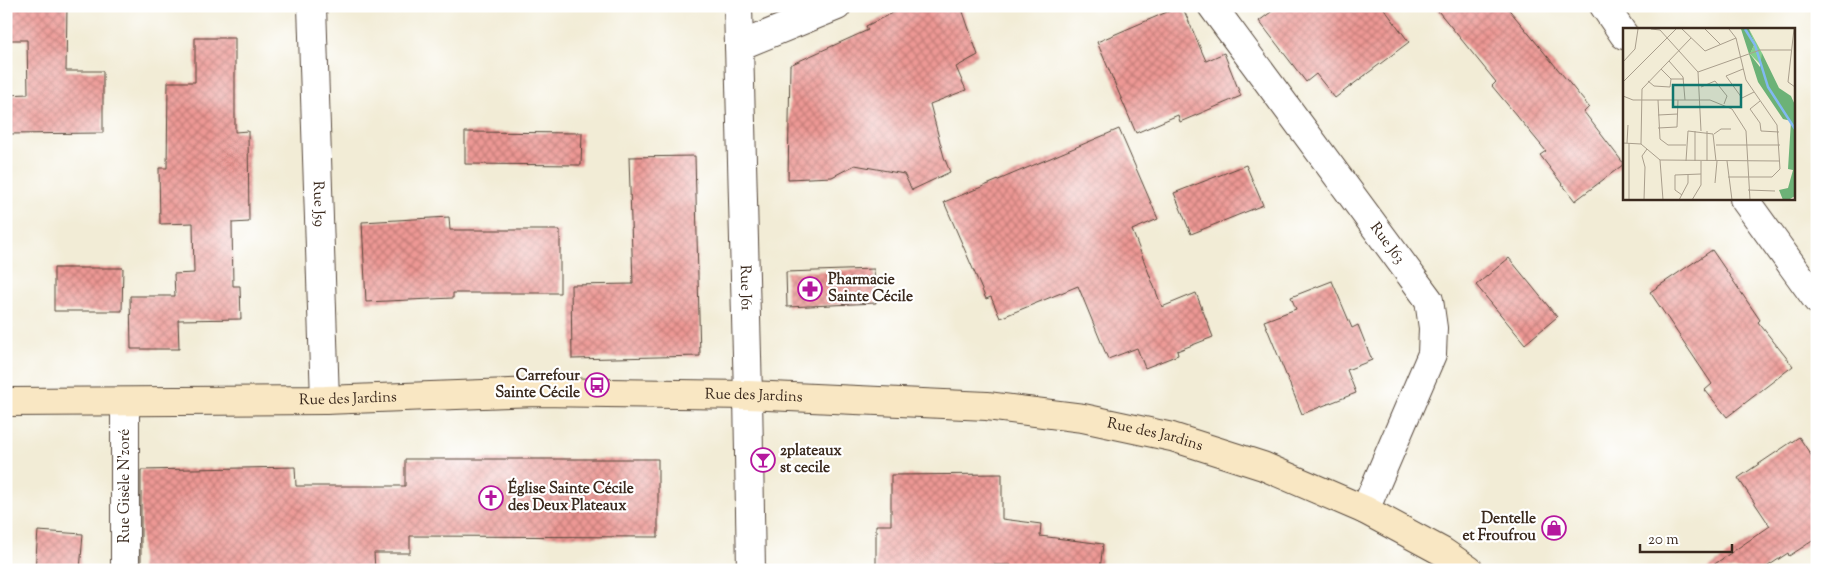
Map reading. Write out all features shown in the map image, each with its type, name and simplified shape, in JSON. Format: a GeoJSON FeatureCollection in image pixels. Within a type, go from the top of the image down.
{"type":"FeatureCollection","features":[{"type":"Feature","properties":{"kind":"main road","name":"Rue des Jardins"},"geometry":{"type":"LineString","coordinates":[[6,402],[325,400],[537,392],[748,395],[987,406],[1083,418],[1172,437],[1263,466],[1365,510],[1443,552],[1469,570]]}},
{"type":"Feature","properties":{"kind":"street","name":"Rue J59"},"geometry":{"type":"LineString","coordinates":[[312,6],[325,400]]}},
{"type":"Feature","properties":{"kind":"street","name":"Rue J61"},"geometry":{"type":"LineString","coordinates":[[738,6],[751,570]]}},
{"type":"Feature","properties":{"kind":"street"},"geometry":{"type":"LineString","coordinates":[[739,46],[837,6]]}},
{"type":"Feature","properties":{"kind":"street","name":"Rue J63"},"geometry":{"type":"LineString","coordinates":[[1212,6],[1429,300],[1433,328],[1432,354],[1365,510]]}},
{"type":"Feature","properties":{"kind":"street"},"geometry":{"type":"LineString","coordinates":[[1604,6],[1623,34]]}},
{"type":"Feature","properties":{"kind":"street"},"geometry":{"type":"LineString","coordinates":[[1745,200],[1817,300]]}},
{"type":"Feature","properties":{"kind":"street","name":"Rue Gisèle N'zoré"},"geometry":{"type":"LineString","coordinates":[[125,402],[126,570]]}},
{"type":"Feature","properties":{"kind":"building"},"geometry":{"type":"Polygon","coordinates":[[[6,6],[67,6],[66,71],[103,71],[103,133],[6,134],[6,95],[28,94],[27,40],[6,40],[6,6]]]}},
{"type":"Feature","properties":{"kind":"building"},"geometry":{"type":"Polygon","coordinates":[[[906,6],[961,6],[978,55],[956,67],[966,90],[930,104],[944,157],[950,172],[912,190],[904,174],[855,165],[832,177],[788,179],[790,65],[868,30],[866,26],[906,6]]]}},
{"type":"Feature","properties":{"kind":"building"},"geometry":{"type":"Polygon","coordinates":[[[1181,6],[1206,61],[1224,53],[1241,96],[1180,122],[1178,115],[1136,133],[1097,42],[1181,6]]]}},
{"type":"Feature","properties":{"kind":"building"},"geometry":{"type":"Polygon","coordinates":[[[1279,6],[1382,6],[1409,42],[1335,98],[1316,74],[1306,82],[1259,21],[1279,6]]]}},
{"type":"Feature","properties":{"kind":"building"},"geometry":{"type":"Polygon","coordinates":[[[1434,6],[1506,6],[1589,107],[1584,112],[1623,165],[1575,201],[1540,155],[1546,151],[1492,86],[1496,82],[1434,6]]]}},
{"type":"Feature","properties":{"kind":"building"},"geometry":{"type":"Polygon","coordinates":[[[195,38],[235,38],[235,132],[248,131],[249,222],[232,223],[233,286],[240,286],[241,319],[178,320],[179,349],[131,349],[130,296],[175,296],[174,274],[194,273],[193,223],[160,224],[159,168],[167,168],[168,82],[195,82],[195,38]]]}},
{"type":"Feature","properties":{"kind":"building"},"geometry":{"type":"Polygon","coordinates":[[[1119,129],[1158,219],[1132,230],[1162,307],[1196,293],[1213,337],[1177,351],[1178,355],[1145,368],[1137,348],[1108,359],[1078,286],[1000,318],[991,297],[986,299],[944,202],[1119,129]]]}},
{"type":"Feature","properties":{"kind":"building"},"geometry":{"type":"Polygon","coordinates":[[[465,132],[582,133],[581,165],[465,164],[465,132]]]}},
{"type":"Feature","properties":{"kind":"building"},"geometry":{"type":"Polygon","coordinates":[[[695,156],[700,356],[572,359],[571,285],[633,284],[629,157],[695,156]]]}},
{"type":"Feature","properties":{"kind":"building"},"geometry":{"type":"Polygon","coordinates":[[[1246,165],[1263,205],[1191,234],[1174,193],[1246,165]]]}},
{"type":"Feature","properties":{"kind":"building"},"geometry":{"type":"Polygon","coordinates":[[[449,217],[450,230],[560,230],[560,293],[453,293],[453,298],[366,302],[362,222],[449,217]]]}},
{"type":"Feature","properties":{"kind":"building"},"geometry":{"type":"Polygon","coordinates":[[[1712,250],[1760,320],[1758,322],[1793,366],[1727,417],[1705,390],[1712,384],[1650,292],[1712,250]]]}},
{"type":"Feature","properties":{"kind":"building"},"geometry":{"type":"Polygon","coordinates":[[[1509,258],[1557,317],[1525,344],[1476,285],[1509,258]]]}},
{"type":"Feature","properties":{"kind":"building"},"geometry":{"type":"Polygon","coordinates":[[[54,268],[123,268],[122,311],[54,311],[54,268]]]}},
{"type":"Feature","properties":{"kind":"building"},"geometry":{"type":"Polygon","coordinates":[[[874,269],[876,303],[787,307],[786,272],[874,269]]]}},
{"type":"Feature","properties":{"kind":"building"},"geometry":{"type":"Polygon","coordinates":[[[1332,281],[1352,328],[1358,325],[1372,360],[1347,370],[1356,393],[1302,414],[1264,321],[1296,309],[1291,297],[1332,281]]]}},
{"type":"Feature","properties":{"kind":"building"},"geometry":{"type":"Polygon","coordinates":[[[1799,437],[1817,464],[1817,538],[1789,556],[1788,553],[1762,570],[1706,570],[1770,526],[1738,478],[1799,437]]]}},
{"type":"Feature","properties":{"kind":"building"},"geometry":{"type":"Polygon","coordinates":[[[405,459],[658,459],[658,537],[410,536],[410,553],[374,553],[375,570],[141,570],[141,470],[295,467],[296,486],[405,486],[405,459]]]}},
{"type":"Feature","properties":{"kind":"building"},"geometry":{"type":"Polygon","coordinates":[[[1002,474],[1002,519],[1041,524],[1040,536],[1103,544],[1100,570],[1010,570],[1011,565],[959,565],[959,570],[876,570],[876,525],[891,525],[891,475],[1002,474]]]}},
{"type":"Feature","properties":{"kind":"building"},"geometry":{"type":"Polygon","coordinates":[[[38,531],[83,534],[80,570],[35,570],[38,531]]]}},
{"type":"Feature","properties":{"kind":"place","name":"Pharmacie Sainte Cécile"},"geometry":{"type":"Point","coordinates":[810,289]}},
{"type":"Feature","properties":{"kind":"place","name":"Carrefour Sainte Cécile"},"geometry":{"type":"Point","coordinates":[597,385]}},
{"type":"Feature","properties":{"kind":"place","name":"2plateaux st cecile"},"geometry":{"type":"Point","coordinates":[763,460]}},
{"type":"Feature","properties":{"kind":"place","name":"Église Sainte Cécile des Deux Plateaux"},"geometry":{"type":"Point","coordinates":[491,498]}},
{"type":"Feature","properties":{"kind":"place","name":"Dentelle et Froufrou"},"geometry":{"type":"Point","coordinates":[1554,528]}}]}
